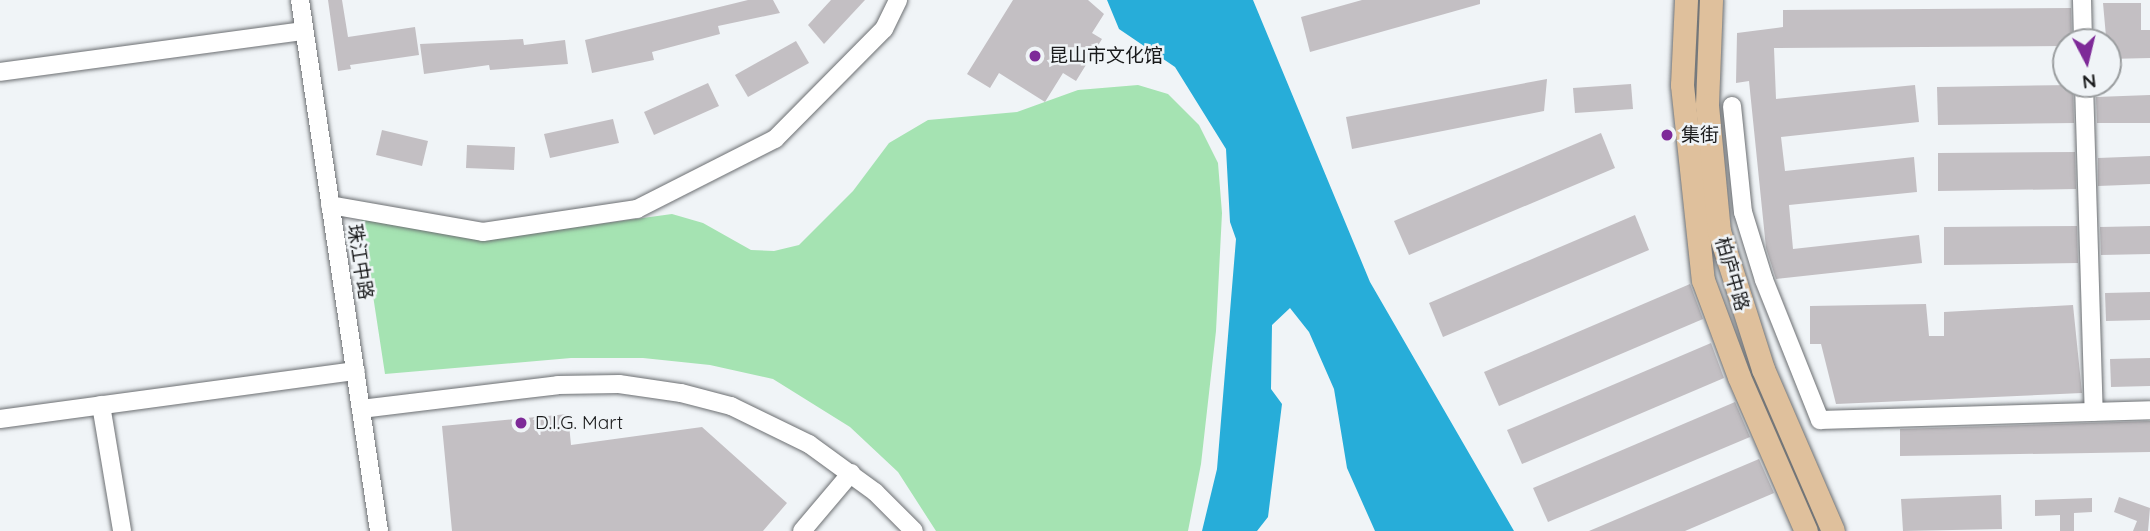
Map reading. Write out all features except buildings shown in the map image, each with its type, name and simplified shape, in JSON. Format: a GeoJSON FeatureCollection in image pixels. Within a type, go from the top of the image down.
{"type":"FeatureCollection","features":[{"type":"Feature","properties":{"kind":"main road","name":"柏庐中路"},"geometry":{"type":"LineString","coordinates":[[1686,0],[1682,85],[1703,280],[1739,377],[1806,531]]}},
{"type":"Feature","properties":{"kind":"main road","name":"柏庐中路"},"geometry":{"type":"LineString","coordinates":[[1711,0],[1707,105],[1719,231],[1763,369],[1833,531]]}},
{"type":"Feature","properties":{"kind":"street","name":"珠江中路"},"geometry":{"type":"LineString","coordinates":[[300,0],[379,531]]}},
{"type":"Feature","properties":{"kind":"street"},"geometry":{"type":"LineString","coordinates":[[330,205],[483,232],[637,209],[775,139],[884,29],[898,0]]}},
{"type":"Feature","properties":{"kind":"street"},"geometry":{"type":"LineString","coordinates":[[2082,0],[2083,28]]}},
{"type":"Feature","properties":{"kind":"street"},"geometry":{"type":"LineString","coordinates":[[0,72],[304,31]]}},
{"type":"Feature","properties":{"kind":"street"},"geometry":{"type":"LineString","coordinates":[[2084,98],[2094,412]]}},
{"type":"Feature","properties":{"kind":"street"},"geometry":{"type":"LineString","coordinates":[[1732,106],[1743,212],[1764,280],[1820,420],[2150,410]]}},
{"type":"Feature","properties":{"kind":"street"},"geometry":{"type":"LineString","coordinates":[[0,419],[356,370]]}},
{"type":"Feature","properties":{"kind":"street"},"geometry":{"type":"LineString","coordinates":[[361,410],[558,385],[619,384],[732,406],[771,422],[850,472],[914,531]]}},
{"type":"Feature","properties":{"kind":"street"},"geometry":{"type":"LineString","coordinates":[[101,405],[122,531]]}},
{"type":"Feature","properties":{"kind":"street"},"geometry":{"type":"LineString","coordinates":[[802,531],[850,472]]}},
{"type":"Feature","properties":{"kind":"green space"},"geometry":{"type":"Polygon","coordinates":[[[1138,85],[1168,94],[1199,125],[1218,163],[1222,213],[1216,331],[1201,464],[1188,531],[936,531],[898,472],[850,427],[773,379],[710,365],[643,358],[571,358],[385,374],[361,217],[489,239],[672,214],[703,223],[751,250],[774,251],[799,245],[853,191],[889,143],[928,120],[1017,112],[1078,90],[1138,85]]]}},
{"type":"Feature","properties":{"kind":"water"},"geometry":{"type":"Polygon","coordinates":[[[1107,0],[1253,0],[1370,282],[1514,531],[1375,531],[1347,468],[1334,389],[1309,332],[1290,308],[1272,325],[1271,389],[1282,404],[1268,517],[1257,531],[1202,531],[1217,469],[1236,239],[1230,222],[1226,149],[1175,67],[1119,29],[1107,0]]]}},
{"type":"Feature","properties":{"kind":"place","name":"昆山市文化馆"},"geometry":{"type":"Point","coordinates":[1035,56]}},
{"type":"Feature","properties":{"kind":"place","name":"集街"},"geometry":{"type":"Point","coordinates":[1667,135]}},
{"type":"Feature","properties":{"kind":"place","name":"D.I.G. Mart"},"geometry":{"type":"Point","coordinates":[521,423]}}]}
